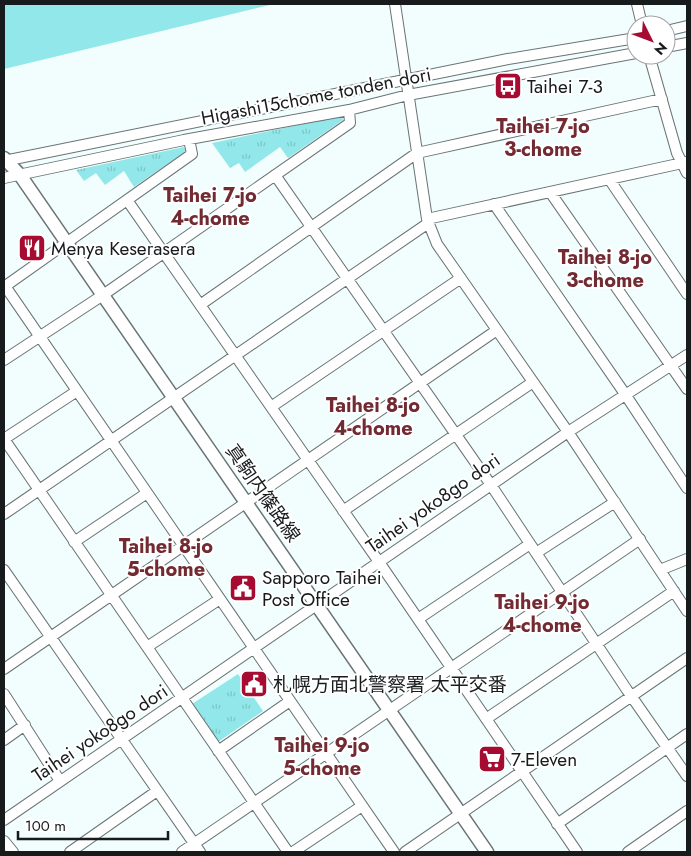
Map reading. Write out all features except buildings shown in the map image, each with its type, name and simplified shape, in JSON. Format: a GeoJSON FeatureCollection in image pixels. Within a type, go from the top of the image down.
{"type":"FeatureCollection","features":[{"type":"Feature","properties":{"kind":"main road","name":"真駒内篠路線"},"geometry":{"type":"LineString","coordinates":[[5,160],[20,175],[67,242],[487,852]]}},
{"type":"Feature","properties":{"kind":"street"},"geometry":{"type":"LineString","coordinates":[[395,4],[427,222],[437,244],[568,432],[687,611]]}},
{"type":"Feature","properties":{"kind":"street","name":"Higashi15chome tonden dori"},"geometry":{"type":"LineString","coordinates":[[5,160],[508,59],[626,40]]}},
{"type":"Feature","properties":{"kind":"street","name":"Higashi15chome tonden dori"},"geometry":{"type":"LineString","coordinates":[[4,178],[189,139],[349,110],[408,95],[626,55]]}},
{"type":"Feature","properties":{"kind":"street"},"geometry":{"type":"LineString","coordinates":[[652,65],[687,173]]}},
{"type":"Feature","properties":{"kind":"street"},"geometry":{"type":"LineString","coordinates":[[200,305],[417,153],[662,98]]}},
{"type":"Feature","properties":{"kind":"street"},"geometry":{"type":"LineString","coordinates":[[4,360],[103,295],[350,124],[349,110]]}},
{"type":"Feature","properties":{"kind":"street"},"geometry":{"type":"LineString","coordinates":[[189,139],[192,154],[4,287],[394,852]]}},
{"type":"Feature","properties":{"kind":"street"},"geometry":{"type":"LineString","coordinates":[[4,514],[235,357],[427,222],[494,204],[684,162]]}},
{"type":"Feature","properties":{"kind":"street"},"geometry":{"type":"LineString","coordinates":[[275,175],[491,485],[687,776]]}},
{"type":"Feature","properties":{"kind":"street"},"geometry":{"type":"LineString","coordinates":[[609,179],[687,294]]}},
{"type":"Feature","properties":{"kind":"street"},"geometry":{"type":"LineString","coordinates":[[550,192],[687,389]]}},
{"type":"Feature","properties":{"kind":"street"},"geometry":{"type":"LineString","coordinates":[[127,200],[379,562],[577,852]]}},
{"type":"Feature","properties":{"kind":"street"},"geometry":{"type":"LineString","coordinates":[[494,204],[626,394],[687,488]]}},
{"type":"Feature","properties":{"kind":"street"},"geometry":{"type":"LineString","coordinates":[[271,407],[461,278]]}},
{"type":"Feature","properties":{"kind":"street"},"geometry":{"type":"LineString","coordinates":[[4,669],[245,501],[497,330]]}},
{"type":"Feature","properties":{"kind":"street","name":"Taihei yoko8go dori"},"geometry":{"type":"LineString","coordinates":[[4,820],[568,432],[687,354]]}},
{"type":"Feature","properties":{"kind":"street"},"geometry":{"type":"LineString","coordinates":[[343,511],[533,382]]}},
{"type":"Feature","properties":{"kind":"street"},"geometry":{"type":"LineString","coordinates":[[76,391],[4,439],[288,852]]}},
{"type":"Feature","properties":{"kind":"street"},"geometry":{"type":"LineString","coordinates":[[74,542],[147,493]]}},
{"type":"Feature","properties":{"kind":"street"},"geometry":{"type":"LineString","coordinates":[[418,619],[533,548],[615,502]]}},
{"type":"Feature","properties":{"kind":"street"},"geometry":{"type":"LineString","coordinates":[[182,852],[197,848],[254,803],[326,752],[640,539]]}},
{"type":"Feature","properties":{"kind":"street"},"geometry":{"type":"LineString","coordinates":[[660,570],[687,559]]}},
{"type":"Feature","properties":{"kind":"street"},"geometry":{"type":"LineString","coordinates":[[4,570],[197,848]]}},
{"type":"Feature","properties":{"kind":"street"},"geometry":{"type":"LineString","coordinates":[[486,719],[674,591]]}},
{"type":"Feature","properties":{"kind":"street"},"geometry":{"type":"LineString","coordinates":[[147,647],[220,599]]}},
{"type":"Feature","properties":{"kind":"street"},"geometry":{"type":"LineString","coordinates":[[405,852],[687,658]]}},
{"type":"Feature","properties":{"kind":"street"},"geometry":{"type":"LineString","coordinates":[[4,694],[26,725],[60,780]]}},
{"type":"Feature","properties":{"kind":"street"},"geometry":{"type":"LineString","coordinates":[[218,751],[290,701]]}},
{"type":"Feature","properties":{"kind":"street"},"geometry":{"type":"LineString","coordinates":[[4,740],[26,725]]}},
{"type":"Feature","properties":{"kind":"street"},"geometry":{"type":"LineString","coordinates":[[557,824],[687,734]]}},
{"type":"Feature","properties":{"kind":"street"},"geometry":{"type":"LineString","coordinates":[[70,852],[157,791]]}},
{"type":"Feature","properties":{"kind":"street"},"geometry":{"type":"LineString","coordinates":[[293,852],[362,806]]}},
{"type":"Feature","properties":{"kind":"street"},"geometry":{"type":"LineString","coordinates":[[628,852],[687,811]]}},
{"type":"Feature","properties":{"kind":"street"},"geometry":{"type":"LineString","coordinates":[[4,841],[12,852]]}},
{"type":"Feature","properties":{"kind":"green space"},"geometry":{"type":"Polygon","coordinates":[[[4,4],[274,4],[4,69],[4,4]]]}},
{"type":"Feature","properties":{"kind":"green space"},"geometry":{"type":"Polygon","coordinates":[[[341,116],[343,120],[288,158],[280,147],[245,172],[239,163],[230,168],[212,143],[341,116]]]}},
{"type":"Feature","properties":{"kind":"green space"},"geometry":{"type":"Polygon","coordinates":[[[184,147],[186,151],[134,187],[124,171],[105,185],[96,173],[84,181],[76,170],[184,147]]]}},
{"type":"Feature","properties":{"kind":"green space"},"geometry":{"type":"Polygon","coordinates":[[[238,674],[263,711],[218,742],[192,704],[238,674]]]}},
{"type":"Feature","properties":{"kind":"place","name":"Taihei 7-3"},"geometry":{"type":"Point","coordinates":[508,86]}},
{"type":"Feature","properties":{"kind":"place","name":"Menya Keserasera"},"geometry":{"type":"Point","coordinates":[32,248]}},
{"type":"Feature","properties":{"kind":"place","name":"Sapporo Taihei Post Office"},"geometry":{"type":"Point","coordinates":[243,588]}},
{"type":"Feature","properties":{"kind":"place","name":"札幌方面北警察署 太平交番"},"geometry":{"type":"Point","coordinates":[254,684]}},
{"type":"Feature","properties":{"kind":"place","name":"7-Eleven"},"geometry":{"type":"Point","coordinates":[492,759]}},
{"type":"Feature","properties":{"kind":"district","name":"Taihei 7-jo 3-chome"},"geometry":{"type":"Point","coordinates":[543,138]}},
{"type":"Feature","properties":{"kind":"district","name":"Taihei 7-jo 4-chome"},"geometry":{"type":"Point","coordinates":[210,206]}},
{"type":"Feature","properties":{"kind":"district","name":"Taihei 8-jo 3-chome"},"geometry":{"type":"Point","coordinates":[605,268]}},
{"type":"Feature","properties":{"kind":"district","name":"Taihei 8-jo 4-chome"},"geometry":{"type":"Point","coordinates":[373,416]}},
{"type":"Feature","properties":{"kind":"district","name":"Taihei 8-jo 5-chome"},"geometry":{"type":"Point","coordinates":[166,558]}},
{"type":"Feature","properties":{"kind":"district","name":"Taihei 9-jo 4-chome"},"geometry":{"type":"Point","coordinates":[542,614]}},
{"type":"Feature","properties":{"kind":"district","name":"Taihei 9-jo 5-chome"},"geometry":{"type":"Point","coordinates":[322,756]}}]}
